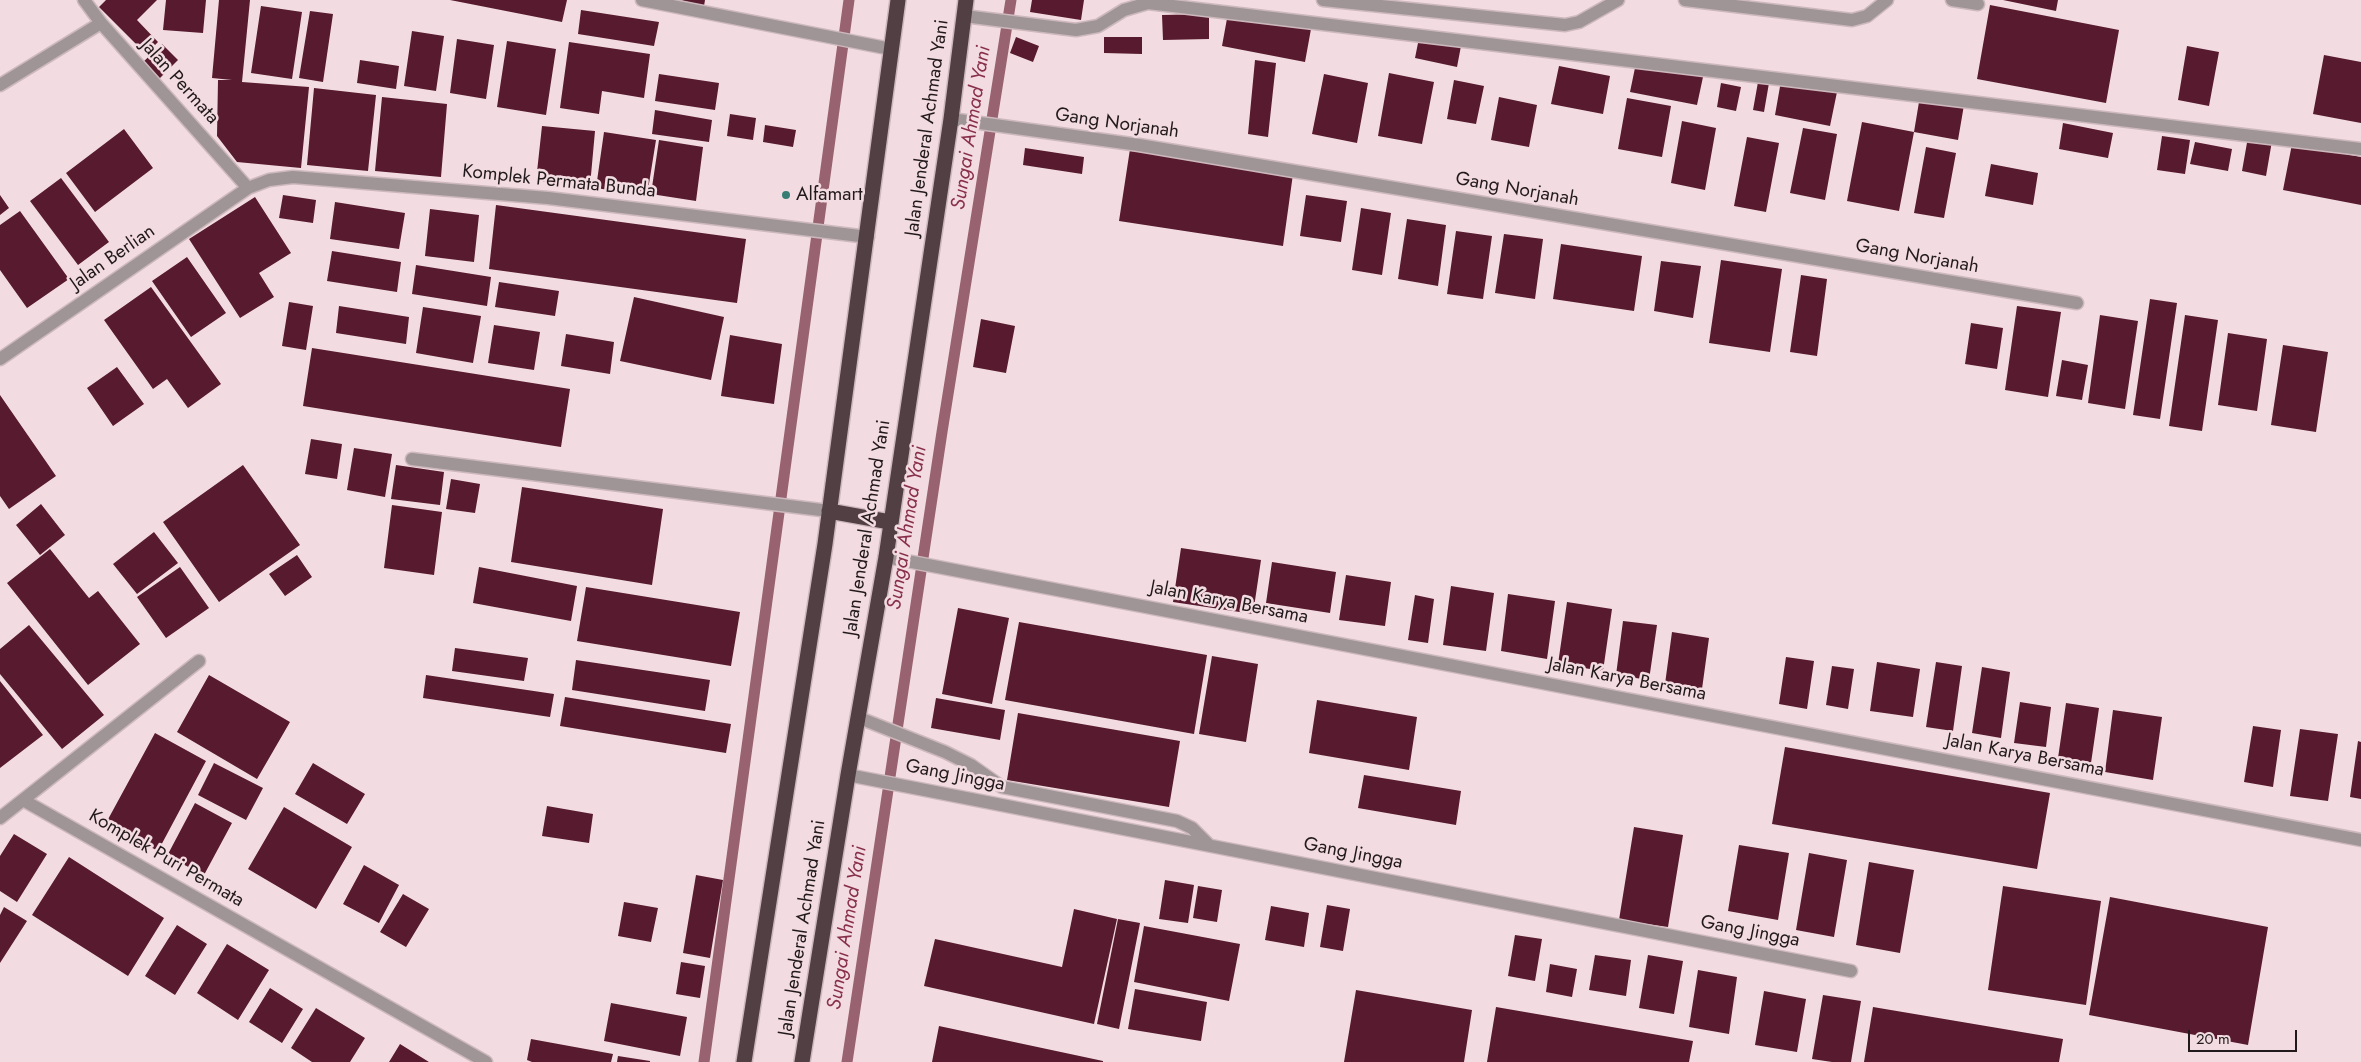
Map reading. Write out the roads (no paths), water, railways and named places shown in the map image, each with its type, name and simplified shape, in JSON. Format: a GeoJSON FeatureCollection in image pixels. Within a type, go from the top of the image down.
{"type":"FeatureCollection","features":[{"type":"Feature","properties":{"kind":"highway","name":"Jalan Jenderal Achmad Yani"},"geometry":{"type":"LineString","coordinates":[[744,1062],[829,511],[868,237],[890,49],[898,0]]}},
{"type":"Feature","properties":{"kind":"highway","name":"Jalan Jenderal Achmad Yani"},"geometry":{"type":"LineString","coordinates":[[802,1062],[848,774],[886,557],[951,119],[966,0]]}},
{"type":"Feature","properties":{"kind":"highway"},"geometry":{"type":"LineString","coordinates":[[829,511],[890,522]]}},
{"type":"Feature","properties":{"kind":"street","name":"Jalan Permata"},"geometry":{"type":"LineString","coordinates":[[84,0],[101,23],[248,188]]}},
{"type":"Feature","properties":{"kind":"street"},"geometry":{"type":"LineString","coordinates":[[642,0],[890,49]]}},
{"type":"Feature","properties":{"kind":"street"},"geometry":{"type":"LineString","coordinates":[[1323,0],[1565,25],[1579,22],[1618,0]]}},
{"type":"Feature","properties":{"kind":"street"},"geometry":{"type":"LineString","coordinates":[[1685,0],[1852,20],[1867,16],[1887,0]]}},
{"type":"Feature","properties":{"kind":"street"},"geometry":{"type":"LineString","coordinates":[[1952,0],[1978,4]]}},
{"type":"Feature","properties":{"kind":"street"},"geometry":{"type":"LineString","coordinates":[[964,16],[1076,30],[1098,26],[1124,10],[1148,3],[2361,148]]}},
{"type":"Feature","properties":{"kind":"street"},"geometry":{"type":"LineString","coordinates":[[0,85],[101,23]]}},
{"type":"Feature","properties":{"kind":"street","name":"Gang Norjanah"},"geometry":{"type":"LineString","coordinates":[[951,119],[1138,145],[2077,303]]}},
{"type":"Feature","properties":{"kind":"street","name":"Komplek Permata Bunda"},"geometry":{"type":"LineString","coordinates":[[248,188],[269,180],[302,178],[548,198],[868,237]]}},
{"type":"Feature","properties":{"kind":"street","name":"Jalan Berlian"},"geometry":{"type":"LineString","coordinates":[[0,359],[248,188]]}},
{"type":"Feature","properties":{"kind":"street"},"geometry":{"type":"LineString","coordinates":[[412,459],[829,511]]}},
{"type":"Feature","properties":{"kind":"street","name":"Jalan Karya Bersama"},"geometry":{"type":"LineString","coordinates":[[886,557],[2361,840]]}},
{"type":"Feature","properties":{"kind":"street"},"geometry":{"type":"LineString","coordinates":[[0,818],[199,661]]}},
{"type":"Feature","properties":{"kind":"street"},"geometry":{"type":"LineString","coordinates":[[858,717],[945,752],[970,765],[1002,787],[1177,821],[1192,828],[1209,845]]}},
{"type":"Feature","properties":{"kind":"street","name":"Gang Jingga"},"geometry":{"type":"LineString","coordinates":[[848,774],[1851,971]]}},
{"type":"Feature","properties":{"kind":"street","name":"Komplek Puri Permata"},"geometry":{"type":"LineString","coordinates":[[23,800],[486,1062]]}},
{"type":"Feature","properties":{"kind":"waterway","name":"Sungai Ahmad Yani"},"geometry":{"type":"LineString","coordinates":[[704,1062],[849,0]]}},
{"type":"Feature","properties":{"kind":"waterway","name":"Sungai Ahmad Yani"},"geometry":{"type":"LineString","coordinates":[[847,1062],[942,432],[1011,0]]}},
{"type":"Feature","properties":{"kind":"place","name":"Alfamart"},"geometry":{"type":"Point","coordinates":[786,195]}}]}
